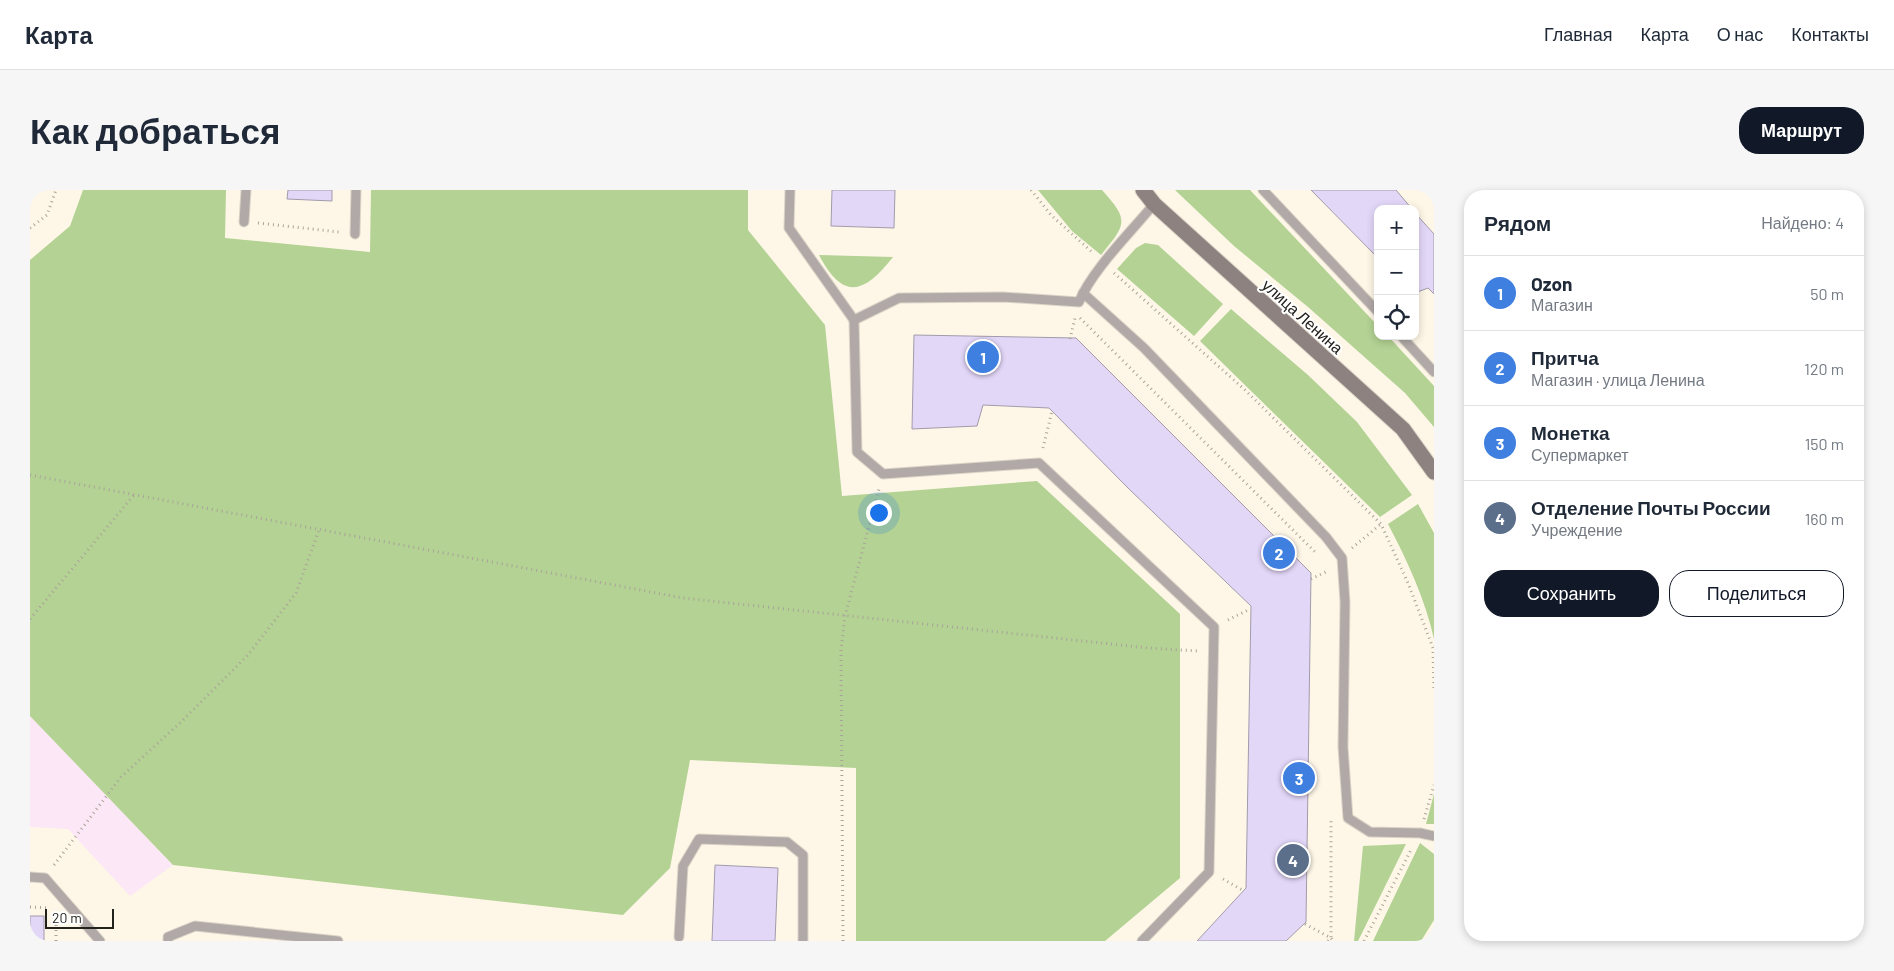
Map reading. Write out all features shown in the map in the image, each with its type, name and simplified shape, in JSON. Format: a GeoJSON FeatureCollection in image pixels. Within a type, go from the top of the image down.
{"type":"FeatureCollection","features":[{"type":"Feature","properties":{"kind":"main road","name":"улица Ленина"},"geometry":{"type":"LineString","coordinates":[[1143,190],[1154,204],[1403,429],[1434,472]]}},
{"type":"Feature","properties":{"kind":"lane"},"geometry":{"type":"LineString","coordinates":[[244,222],[246,190]]}},
{"type":"Feature","properties":{"kind":"lane"},"geometry":{"type":"LineString","coordinates":[[355,234],[356,190]]}},
{"type":"Feature","properties":{"kind":"lane"},"geometry":{"type":"LineString","coordinates":[[790,190],[789,228],[854,320],[857,452],[883,474],[1039,463],[1214,627],[1209,872],[1142,941]]}},
{"type":"Feature","properties":{"kind":"lane"},"geometry":{"type":"LineString","coordinates":[[1263,190],[1374,308]]}},
{"type":"Feature","properties":{"kind":"lane"},"geometry":{"type":"LineString","coordinates":[[854,320],[899,298],[1003,297],[1079,302],[1083,293],[1104,264],[1154,204]]}},
{"type":"Feature","properties":{"kind":"lane"},"geometry":{"type":"LineString","coordinates":[[1083,293],[1144,348],[1326,537],[1342,558],[1345,602],[1343,747],[1348,818],[1370,832],[1420,833],[1434,836]]}},
{"type":"Feature","properties":{"kind":"lane"},"geometry":{"type":"LineString","coordinates":[[1405,340],[1434,372]]}},
{"type":"Feature","properties":{"kind":"lane"},"geometry":{"type":"LineString","coordinates":[[678,937],[683,866],[699,839],[787,842],[803,855],[803,941]]}},
{"type":"Feature","properties":{"kind":"lane"},"geometry":{"type":"LineString","coordinates":[[30,877],[44,878],[100,941]]}},
{"type":"Feature","properties":{"kind":"lane"},"geometry":{"type":"LineString","coordinates":[[168,941],[168,937],[194,926],[338,941]]}},
{"type":"Feature","properties":{"kind":"path"},"geometry":{"type":"LineString","coordinates":[[30,228],[47,215],[56,190]]}},
{"type":"Feature","properties":{"kind":"path"},"geometry":{"type":"LineString","coordinates":[[1031,190],[1051,215],[1244,389],[1380,524],[1408,583],[1433,648],[1434,688]]}},
{"type":"Feature","properties":{"kind":"path"},"geometry":{"type":"LineString","coordinates":[[244,222],[355,234]]}},
{"type":"Feature","properties":{"kind":"path"},"geometry":{"type":"LineString","coordinates":[[1070,339],[1076,314],[1318,555]]}},
{"type":"Feature","properties":{"kind":"path"},"geometry":{"type":"LineString","coordinates":[[1039,463],[1052,411]]}},
{"type":"Feature","properties":{"kind":"path"},"geometry":{"type":"LineString","coordinates":[[843,941],[841,650],[846,616],[883,474]]}},
{"type":"Feature","properties":{"kind":"path"},"geometry":{"type":"LineString","coordinates":[[30,475],[683,598],[1148,648],[1213,652]]}},
{"type":"Feature","properties":{"kind":"path"},"geometry":{"type":"LineString","coordinates":[[30,619],[134,495]]}},
{"type":"Feature","properties":{"kind":"path"},"geometry":{"type":"LineString","coordinates":[[44,878],[121,777],[181,722],[248,655],[296,593],[319,530]]}},
{"type":"Feature","properties":{"kind":"path"},"geometry":{"type":"LineString","coordinates":[[1325,562],[1332,569],[1332,579]]}},
{"type":"Feature","properties":{"kind":"path"},"geometry":{"type":"LineString","coordinates":[[1214,627],[1250,609]]}},
{"type":"Feature","properties":{"kind":"path"},"geometry":{"type":"LineString","coordinates":[[1364,941],[1420,833],[1434,785]]}},
{"type":"Feature","properties":{"kind":"path"},"geometry":{"type":"LineString","coordinates":[[1332,818],[1332,939]]}},
{"type":"Feature","properties":{"kind":"path"},"geometry":{"type":"LineString","coordinates":[[1209,872],[1244,891]]}},
{"type":"Feature","properties":{"kind":"path"},"geometry":{"type":"LineString","coordinates":[[30,907],[56,908],[56,941]]}},
{"type":"Feature","properties":{"kind":"path"},"geometry":{"type":"LineString","coordinates":[[1304,924],[1332,939]]}},
{"type":"Feature","properties":{"kind":"path"},"geometry":{"type":"LineString","coordinates":[[1328,941],[1332,939]]}},
{"type":"Feature","properties":{"kind":"shaded area"},"geometry":{"type":"Polygon","coordinates":[[[30,716],[173,865],[130,896],[68,829],[30,827],[30,716]]]}},
{"type":"Feature","properties":{"kind":"green space"},"geometry":{"type":"Polygon","coordinates":[[[83,190],[226,190],[225,238],[370,252],[371,190],[748,190],[748,230],[825,325],[842,496],[1037,481],[1180,614],[1180,878],[1105,941],[856,941],[856,768],[690,760],[670,868],[623,915],[173,865],[30,716],[30,260],[70,226],[83,190]]]}},
{"type":"Feature","properties":{"kind":"green space"},"geometry":{"type":"Polygon","coordinates":[[[1038,190],[1102,190],[1121,216],[1120,229],[1101,255],[1072,231],[1038,190]]]}},
{"type":"Feature","properties":{"kind":"green space"},"geometry":{"type":"Polygon","coordinates":[[[1175,190],[1250,190],[1374,322],[1374,340],[1392,340],[1434,386],[1434,427],[1405,393],[1308,307],[1234,246],[1175,190]]]}},
{"type":"Feature","properties":{"kind":"green space"},"geometry":{"type":"Polygon","coordinates":[[[1145,243],[1158,245],[1223,304],[1194,336],[1117,269],[1136,248],[1145,243]]]}},
{"type":"Feature","properties":{"kind":"green space"},"geometry":{"type":"Polygon","coordinates":[[[819,255],[893,257],[873,279],[863,285],[854,287],[845,286],[837,280],[819,255]]]}},
{"type":"Feature","properties":{"kind":"green space"},"geometry":{"type":"Polygon","coordinates":[[[1231,309],[1308,375],[1357,422],[1412,495],[1380,517],[1200,341],[1231,309]]]}},
{"type":"Feature","properties":{"kind":"green space"},"geometry":{"type":"Polygon","coordinates":[[[1418,504],[1434,533],[1434,639],[1426,609],[1415,580],[1388,524],[1418,504]]]}},
{"type":"Feature","properties":{"kind":"green space"},"geometry":{"type":"Polygon","coordinates":[[[1434,794],[1434,824],[1426,824],[1434,794]]]}},
{"type":"Feature","properties":{"kind":"green space"},"geometry":{"type":"Polygon","coordinates":[[[1420,843],[1434,854],[1434,920],[1421,941],[1373,941],[1420,843]]]}},
{"type":"Feature","properties":{"kind":"green space"},"geometry":{"type":"Polygon","coordinates":[[[1406,844],[1358,941],[1354,941],[1363,846],[1406,844]]]}},
{"type":"Feature","properties":{"kind":"building"},"geometry":{"type":"Polygon","coordinates":[[[288,190],[332,190],[332,201],[287,199],[288,190]]]}},
{"type":"Feature","properties":{"kind":"building"},"geometry":{"type":"Polygon","coordinates":[[[832,190],[895,190],[894,228],[831,226],[832,190]]]}},
{"type":"Feature","properties":{"kind":"building"},"geometry":{"type":"Polygon","coordinates":[[[1311,190],[1396,190],[1409,205],[1374,205],[1374,254],[1311,190]]]}},
{"type":"Feature","properties":{"kind":"building"},"geometry":{"type":"Polygon","coordinates":[[[1419,217],[1434,234],[1434,294],[1428,288],[1419,291],[1419,217]]]}},
{"type":"Feature","properties":{"kind":"building"},"geometry":{"type":"Polygon","coordinates":[[[914,335],[1076,338],[1311,573],[1306,922],[1286,941],[1197,941],[1246,888],[1251,606],[1129,489],[1049,408],[983,405],[977,426],[912,429],[914,335]]]}},
{"type":"Feature","properties":{"kind":"building"},"geometry":{"type":"Polygon","coordinates":[[[715,865],[778,868],[775,941],[712,941],[715,865]]]}},
{"type":"Feature","properties":{"kind":"building"},"geometry":{"type":"Polygon","coordinates":[[[30,916],[44,916],[44,941],[30,941],[30,916]]]}},
{"type":"Feature","properties":{"kind":"place","name":"Ozon"},"geometry":{"type":"Point","coordinates":[983,357]}},
{"type":"Feature","properties":{"kind":"place","name":"Притча"},"geometry":{"type":"Point","coordinates":[1279,553]}},
{"type":"Feature","properties":{"kind":"place","name":"Монетка"},"geometry":{"type":"Point","coordinates":[1299,778]}},
{"type":"Feature","properties":{"kind":"place","name":"Отделение Почты России"},"geometry":{"type":"Point","coordinates":[1293,860]}}]}
